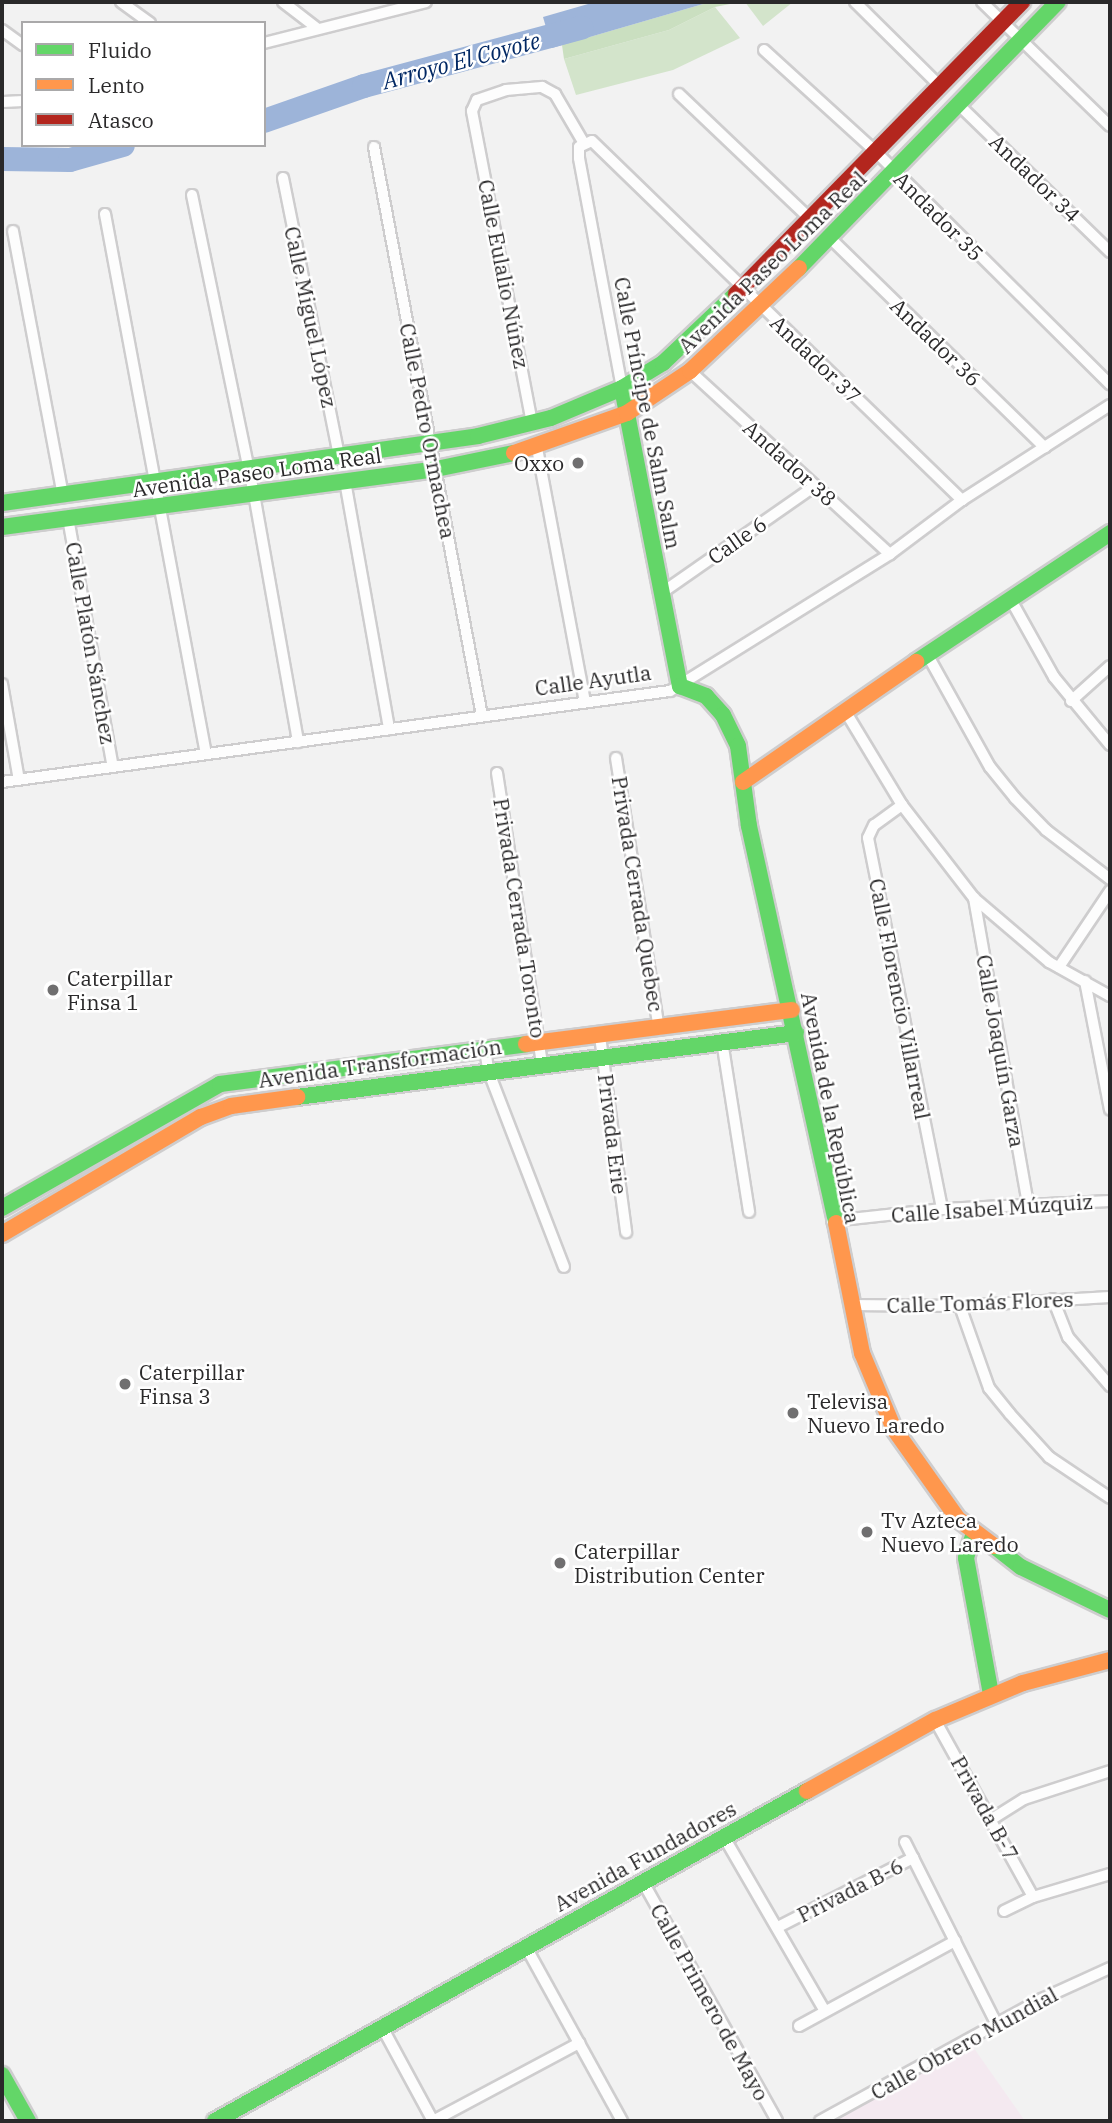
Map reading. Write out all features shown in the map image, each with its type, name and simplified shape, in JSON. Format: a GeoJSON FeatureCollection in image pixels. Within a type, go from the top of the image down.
{"type":"FeatureCollection","features":[{"type":"Feature","properties":{"kind":"street"},"geometry":{"type":"LineString","coordinates":[[121,2],[147,21]]}},
{"type":"Feature","properties":{"kind":"street"},"geometry":{"type":"LineString","coordinates":[[283,2],[318,29]]}},
{"type":"Feature","properties":{"kind":"street"},"geometry":{"type":"LineString","coordinates":[[266,42],[423,2]]}},
{"type":"Feature","properties":{"kind":"street"},"geometry":{"type":"LineString","coordinates":[[855,2],[939,85]]}},
{"type":"Feature","properties":{"kind":"street"},"geometry":{"type":"LineString","coordinates":[[982,2],[1110,125]]}},
{"type":"Feature","properties":{"kind":"street","name":"Avenida Paseo Loma Real"},"geometry":{"type":"LineString","coordinates":[[2,503],[431,443],[532,423],[583,407],[663,363],[743,286],[1022,2]]}},
{"type":"Feature","properties":{"kind":"street","name":"Avenida Paseo Loma Real"},"geometry":{"type":"LineString","coordinates":[[2,527],[436,469],[537,448],[627,413],[690,371],[761,306],[1058,2]]}},
{"type":"Feature","properties":{"kind":"street"},"geometry":{"type":"LineString","coordinates":[[2,30],[21,44]]}},
{"type":"Feature","properties":{"kind":"street","name":"Andador 35"},"geometry":{"type":"LineString","coordinates":[[764,50],[876,152],[1110,384]]}},
{"type":"Feature","properties":{"kind":"street","name":"Calle Eulalio Núñez"},"geometry":{"type":"LineString","coordinates":[[532,423],[471,111],[477,100],[506,90],[542,87],[555,94],[581,145]]}},
{"type":"Feature","properties":{"kind":"street"},"geometry":{"type":"LineString","coordinates":[[679,94],[809,218]]}},
{"type":"Feature","properties":{"kind":"street"},"geometry":{"type":"LineString","coordinates":[[2,102],[21,102]]}},
{"type":"Feature","properties":{"kind":"street","name":"Andador 34"},"geometry":{"type":"LineString","coordinates":[[959,105],[1110,252]]}},
{"type":"Feature","properties":{"kind":"street","name":"Andador 37"},"geometry":{"type":"LineString","coordinates":[[581,145],[603,147],[761,306],[962,500]]}},
{"type":"Feature","properties":{"kind":"street","name":"Calle Príncipe de Salm Salm"},"geometry":{"type":"LineString","coordinates":[[581,145],[621,388],[680,686]]}},
{"type":"Feature","properties":{"kind":"street","name":"Calle Pedro Ormachea"},"geometry":{"type":"LineString","coordinates":[[374,147],[482,716]]}},
{"type":"Feature","properties":{"kind":"street","name":"Calle Miguel López"},"geometry":{"type":"LineString","coordinates":[[283,178],[339,456]]}},
{"type":"Feature","properties":{"kind":"street"},"geometry":{"type":"LineString","coordinates":[[192,195],[254,494],[298,742]]}},
{"type":"Feature","properties":{"kind":"street"},"geometry":{"type":"LineString","coordinates":[[105,214],[206,754]]}},
{"type":"Feature","properties":{"kind":"street"},"geometry":{"type":"LineString","coordinates":[[13,231],[63,495]]}},
{"type":"Feature","properties":{"kind":"street","name":"Andador 36"},"geometry":{"type":"LineString","coordinates":[[828,236],[1045,448]]}},
{"type":"Feature","properties":{"kind":"street","name":"Andador 38"},"geometry":{"type":"LineString","coordinates":[[690,371],[890,554]]}},
{"type":"Feature","properties":{"kind":"street","name":"Calle Ayutla"},"geometry":{"type":"LineString","coordinates":[[2,782],[585,702],[680,686],[890,554],[962,500],[1110,405]]}},
{"type":"Feature","properties":{"kind":"street"},"geometry":{"type":"LineString","coordinates":[[537,448],[585,702]]}},
{"type":"Feature","properties":{"kind":"street"},"geometry":{"type":"LineString","coordinates":[[345,481],[389,729]]}},
{"type":"Feature","properties":{"kind":"street","name":"Calle 6"},"geometry":{"type":"LineString","coordinates":[[660,594],[815,486]]}},
{"type":"Feature","properties":{"kind":"street","name":"Calle Platón Sánchez"},"geometry":{"type":"LineString","coordinates":[[68,518],[113,767]]}},
{"type":"Feature","properties":{"kind":"street"},"geometry":{"type":"LineString","coordinates":[[743,782],[844,709],[1110,533]]}},
{"type":"Feature","properties":{"kind":"street"},"geometry":{"type":"LineString","coordinates":[[1011,600],[1071,701],[1110,745]]}},
{"type":"Feature","properties":{"kind":"street"},"geometry":{"type":"LineString","coordinates":[[927,654],[990,767],[1015,798],[1046,830],[1110,879]]}},
{"type":"Feature","properties":{"kind":"street"},"geometry":{"type":"LineString","coordinates":[[1071,701],[1110,666]]}},
{"type":"Feature","properties":{"kind":"street"},"geometry":{"type":"LineString","coordinates":[[2,684],[19,780]]}},
{"type":"Feature","properties":{"kind":"street","name":"Avenida de la República"},"geometry":{"type":"LineString","coordinates":[[680,686],[706,696],[723,715],[738,746],[749,826],[792,1010],[850,1305],[862,1353],[894,1429],[942,1500],[974,1533],[1021,1567],[1110,1610]]}},
{"type":"Feature","properties":{"kind":"street"},"geometry":{"type":"LineString","coordinates":[[844,709],[902,804],[974,898],[1059,967],[1110,996]]}},
{"type":"Feature","properties":{"kind":"street","name":"Privada Cerrada Quebec"},"geometry":{"type":"LineString","coordinates":[[616,758],[659,1030]]}},
{"type":"Feature","properties":{"kind":"street","name":"Privada Cerrada Toronto"},"geometry":{"type":"LineString","coordinates":[[497,773],[542,1063]]}},
{"type":"Feature","properties":{"kind":"street","name":"Calle Florencio Villarreal"},"geometry":{"type":"LineString","coordinates":[[902,804],[874,825],[868,838],[942,1209]]}},
{"type":"Feature","properties":{"kind":"street"},"geometry":{"type":"LineString","coordinates":[[1059,967],[1110,891]]}},
{"type":"Feature","properties":{"kind":"street","name":"Calle Joaquín Garza"},"geometry":{"type":"LineString","coordinates":[[974,898],[1028,1203]]}},
{"type":"Feature","properties":{"kind":"street"},"geometry":{"type":"LineString","coordinates":[[1085,981],[1110,1110]]}},
{"type":"Feature","properties":{"kind":"street","name":"Avenida Transformación"},"geometry":{"type":"LineString","coordinates":[[2,1208],[151,1120],[220,1084],[485,1048],[659,1030],[792,1010]]}},
{"type":"Feature","properties":{"kind":"street","name":"Avenida Transformación"},"geometry":{"type":"LineString","coordinates":[[2,1234],[162,1139],[230,1106],[488,1070],[796,1032]]}},
{"type":"Feature","properties":{"kind":"street","name":"Privada Erie"},"geometry":{"type":"LineString","coordinates":[[600,1035],[626,1232]]}},
{"type":"Feature","properties":{"kind":"street"},"geometry":{"type":"LineString","coordinates":[[722,1041],[750,1212]]}},
{"type":"Feature","properties":{"kind":"street"},"geometry":{"type":"LineString","coordinates":[[485,1048],[488,1070],[564,1267]]}},
{"type":"Feature","properties":{"kind":"street"},"geometry":{"type":"LineString","coordinates":[[439,1054],[447,1076]]}},
{"type":"Feature","properties":{"kind":"street"},"geometry":{"type":"LineString","coordinates":[[404,1059],[408,1081]]}},
{"type":"Feature","properties":{"kind":"street"},"geometry":{"type":"LineString","coordinates":[[355,1065],[358,1087]]}},
{"type":"Feature","properties":{"kind":"street"},"geometry":{"type":"LineString","coordinates":[[151,1120],[162,1139]]}},
{"type":"Feature","properties":{"kind":"street","name":"Calle Isabel Múzquiz"},"geometry":{"type":"LineString","coordinates":[[832,1221],[942,1209],[1110,1200]]}},
{"type":"Feature","properties":{"kind":"street","name":"Calle Tomás Flores"},"geometry":{"type":"LineString","coordinates":[[850,1305],[960,1306],[1110,1297]]}},
{"type":"Feature","properties":{"kind":"street"},"geometry":{"type":"LineString","coordinates":[[1053,1299],[1068,1337],[1110,1386]]}},
{"type":"Feature","properties":{"kind":"street"},"geometry":{"type":"LineString","coordinates":[[960,1306],[989,1388],[1003,1406],[1049,1457],[1110,1498]]}},
{"type":"Feature","properties":{"kind":"street"},"geometry":{"type":"LineString","coordinates":[[974,1533],[966,1558],[991,1694]]}},
{"type":"Feature","properties":{"kind":"street","name":"Avenida Fundadores"},"geometry":{"type":"LineString","coordinates":[[215,2121],[935,1720],[991,1694],[1110,1660]]}},
{"type":"Feature","properties":{"kind":"street","name":"Privada B-7"},"geometry":{"type":"LineString","coordinates":[[935,1720],[1033,1897]]}},
{"type":"Feature","properties":{"kind":"street"},"geometry":{"type":"LineString","coordinates":[[992,1819],[1024,1799],[1110,1771]]}},
{"type":"Feature","properties":{"kind":"street","name":"Privada B-6"},"geometry":{"type":"LineString","coordinates":[[724,1837],[825,2011]]}},
{"type":"Feature","properties":{"kind":"street"},"geometry":{"type":"LineString","coordinates":[[905,1842],[913,1858]]}},
{"type":"Feature","properties":{"kind":"street","name":"Privada B-6"},"geometry":{"type":"LineString","coordinates":[[778,1927],[913,1858],[997,2025]]}},
{"type":"Feature","properties":{"kind":"street"},"geometry":{"type":"LineString","coordinates":[[1003,1911],[1033,1897],[1110,1874]]}},
{"type":"Feature","properties":{"kind":"street","name":"Calle Primero de Mayo"},"geometry":{"type":"LineString","coordinates":[[643,1882],[777,2121]]}},
{"type":"Feature","properties":{"kind":"street"},"geometry":{"type":"LineString","coordinates":[[799,2026],[955,1941]]}},
{"type":"Feature","properties":{"kind":"street"},"geometry":{"type":"LineString","coordinates":[[526,1947],[622,2121]]}},
{"type":"Feature","properties":{"kind":"street","name":"Calle Obrero Mundial"},"geometry":{"type":"LineString","coordinates":[[820,2121],[997,2025],[1110,1968]]}},
{"type":"Feature","properties":{"kind":"street"},"geometry":{"type":"LineString","coordinates":[[382,2027],[433,2121],[579,2043]]}},
{"type":"Feature","properties":{"kind":"street"},"geometry":{"type":"LineString","coordinates":[[2,2075],[28,2121]]}},
{"type":"Feature","properties":{"kind":"shaded area"},"geometry":{"type":"Polygon","coordinates":[[[971,2044],[1025,2121],[833,2121],[971,2044]]]}},
{"type":"Feature","properties":{"kind":"green space"},"geometry":{"type":"Polygon","coordinates":[[[710,2],[740,2],[715,7],[669,30],[564,59],[562,45],[710,2]]]}},
{"type":"Feature","properties":{"kind":"green space"},"geometry":{"type":"Polygon","coordinates":[[[745,2],[793,2],[763,26],[745,2]]]}},
{"type":"Feature","properties":{"kind":"green space"},"geometry":{"type":"Polygon","coordinates":[[[715,7],[740,38],[673,70],[576,95],[564,59],[669,30],[715,7]]]}},
{"type":"Feature","properties":{"kind":"water"},"geometry":{"type":"Polygon","coordinates":[[[595,2],[710,2],[552,48],[543,17],[595,2]]]}},
{"type":"Feature","properties":{"kind":"waterway","name":"Arroyo El Coyote"},"geometry":{"type":"LineString","coordinates":[[266,120],[364,86],[581,28]]}},
{"type":"Feature","properties":{"kind":"waterway","name":"Arroyo El Coyote"},"geometry":{"type":"LineString","coordinates":[[2,159],[70,160],[116,147]]}},
{"type":"Feature","properties":{"kind":"traffic: fast"},"geometry":{"type":"LineString","coordinates":[[799,268],[1058,2]]}},
{"type":"Feature","properties":{"kind":"traffic: fast"},"geometry":{"type":"LineString","coordinates":[[2,503],[478,436],[551,418],[622,388],[663,363],[736,294]]}},
{"type":"Feature","properties":{"kind":"traffic: fast"},"geometry":{"type":"LineString","coordinates":[[622,388],[680,686],[706,696],[723,715],[738,746],[749,826],[836,1223]]}},
{"type":"Feature","properties":{"kind":"traffic: fast"},"geometry":{"type":"LineString","coordinates":[[2,527],[436,469],[514,453]]}},
{"type":"Feature","properties":{"kind":"traffic: fast"},"geometry":{"type":"LineString","coordinates":[[916,662],[1110,533]]}},
{"type":"Feature","properties":{"kind":"traffic: fast"},"geometry":{"type":"LineString","coordinates":[[297,1097],[796,1033]]}},
{"type":"Feature","properties":{"kind":"traffic: fast"},"geometry":{"type":"LineString","coordinates":[[2,1208],[220,1084],[526,1044]]}},
{"type":"Feature","properties":{"kind":"traffic: fast"},"geometry":{"type":"LineString","coordinates":[[974,1533],[966,1558],[991,1694]]}},
{"type":"Feature","properties":{"kind":"traffic: fast"},"geometry":{"type":"LineString","coordinates":[[994,1546],[1021,1567],[1110,1610]]}},
{"type":"Feature","properties":{"kind":"traffic: fast"},"geometry":{"type":"LineString","coordinates":[[215,2121],[807,1791]]}},
{"type":"Feature","properties":{"kind":"traffic: fast"},"geometry":{"type":"LineString","coordinates":[[2,2075],[28,2121]]}},
{"type":"Feature","properties":{"kind":"traffic: slow"},"geometry":{"type":"LineString","coordinates":[[514,453],[627,413],[690,371],[799,268]]}},
{"type":"Feature","properties":{"kind":"traffic: slow"},"geometry":{"type":"LineString","coordinates":[[743,782],[916,662]]}},
{"type":"Feature","properties":{"kind":"traffic: slow"},"geometry":{"type":"LineString","coordinates":[[526,1044],[792,1010]]}},
{"type":"Feature","properties":{"kind":"traffic: slow"},"geometry":{"type":"LineString","coordinates":[[2,1234],[201,1117],[231,1106],[297,1097]]}},
{"type":"Feature","properties":{"kind":"traffic: slow"},"geometry":{"type":"LineString","coordinates":[[836,1223],[862,1353],[894,1429],[958,1519],[994,1546]]}},
{"type":"Feature","properties":{"kind":"traffic: slow"},"geometry":{"type":"LineString","coordinates":[[807,1791],[935,1720],[1023,1683],[1110,1660]]}},
{"type":"Feature","properties":{"kind":"traffic: jam"},"geometry":{"type":"LineString","coordinates":[[736,294],[1022,2]]}},
{"type":"Feature","properties":{"kind":"place","name":"Oxxo"},"geometry":{"type":"Point","coordinates":[578,463]}},
{"type":"Feature","properties":{"kind":"place","name":"Caterpillar Finsa 1"},"geometry":{"type":"Point","coordinates":[53,990]}},
{"type":"Feature","properties":{"kind":"place","name":"Caterpillar Finsa 3"},"geometry":{"type":"Point","coordinates":[125,1384]}},
{"type":"Feature","properties":{"kind":"place","name":"Televisa Nuevo Laredo"},"geometry":{"type":"Point","coordinates":[793,1413]}},
{"type":"Feature","properties":{"kind":"place","name":"Tv Azteca Nuevo Laredo"},"geometry":{"type":"Point","coordinates":[867,1532]}},
{"type":"Feature","properties":{"kind":"place","name":"Caterpillar Distribution Center"},"geometry":{"type":"Point","coordinates":[560,1563]}}]}
